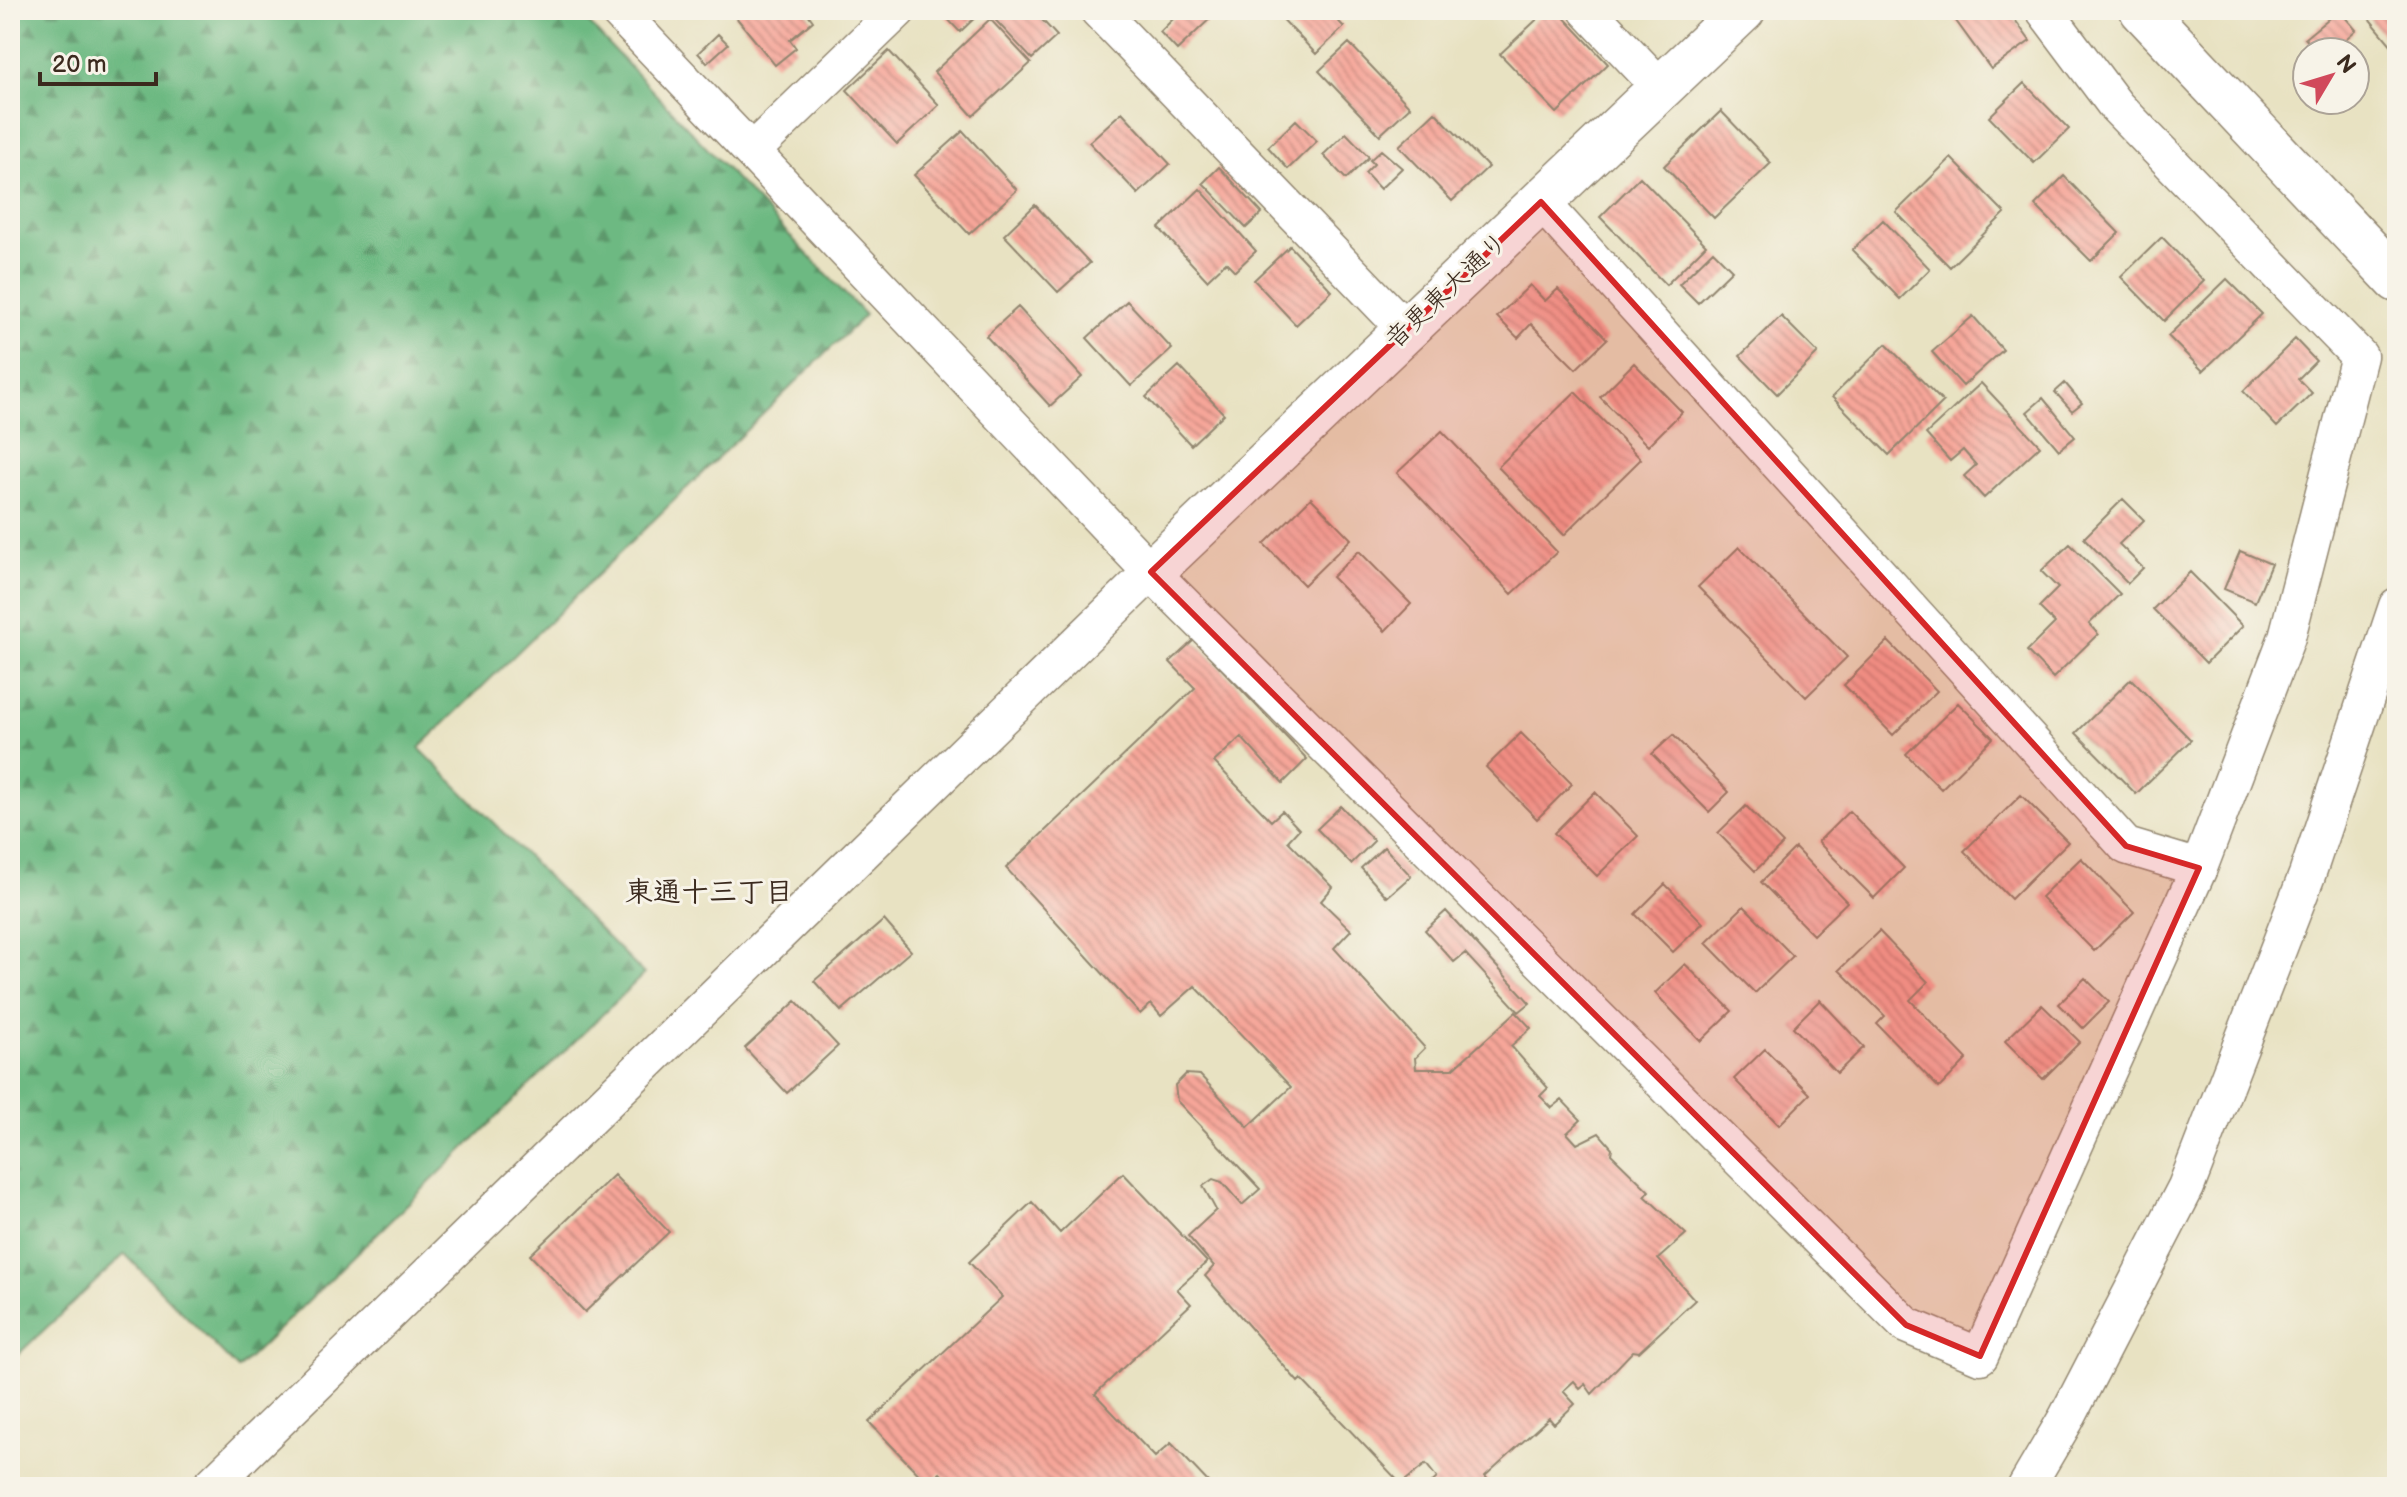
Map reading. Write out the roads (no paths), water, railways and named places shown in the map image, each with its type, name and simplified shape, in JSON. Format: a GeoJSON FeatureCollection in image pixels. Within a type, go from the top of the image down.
{"type":"FeatureCollection","features":[{"type":"Feature","properties":{"kind":"street"},"geometry":{"type":"LineString","coordinates":[[617,10],[1151,572],[1906,1325],[1980,1356],[2199,868],[2287,637],[2359,356],[2116,106],[2044,10]]}},
{"type":"Feature","properties":{"kind":"street"},"geometry":{"type":"LineString","coordinates":[[752,151],[898,10]]}},
{"type":"Feature","properties":{"kind":"street"},"geometry":{"type":"LineString","coordinates":[[1098,10],[1406,330]]}},
{"type":"Feature","properties":{"kind":"street"},"geometry":{"type":"LineString","coordinates":[[1587,10],[1661,88]]}},
{"type":"Feature","properties":{"kind":"street","name":"音更東大通り"},"geometry":{"type":"LineString","coordinates":[[1151,572],[1743,10]]}},
{"type":"Feature","properties":{"kind":"street"},"geometry":{"type":"LineString","coordinates":[[2142,10],[2397,280]]}},
{"type":"Feature","properties":{"kind":"street"},"geometry":{"type":"LineString","coordinates":[[1541,202],[2126,846],[2199,868]]}},
{"type":"Feature","properties":{"kind":"street"},"geometry":{"type":"LineString","coordinates":[[210,1487],[1151,572]]}},
{"type":"Feature","properties":{"kind":"street"},"geometry":{"type":"LineString","coordinates":[[2026,1487],[2066,1419],[2186,1187],[2307,875],[2397,606]]}},
{"type":"Feature","properties":{"kind":"district","name":"東通十三丁目"},"geometry":{"type":"Point","coordinates":[709,892]}}]}
